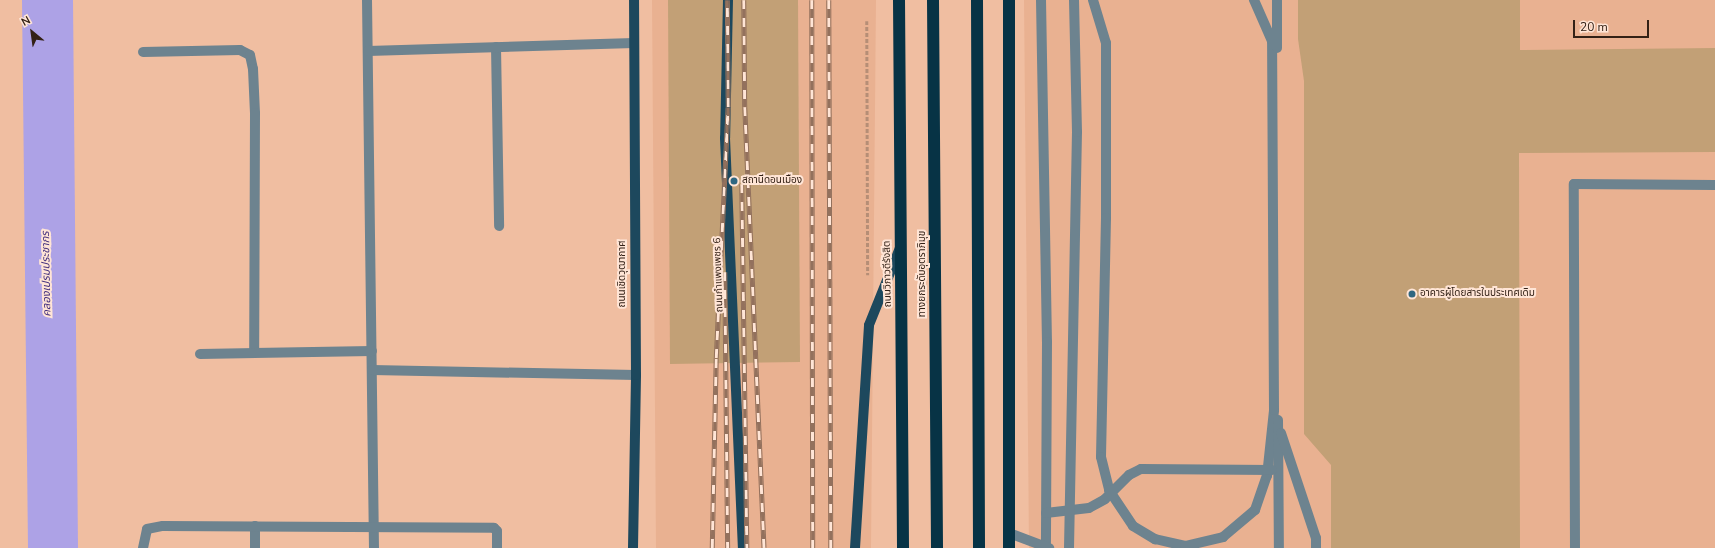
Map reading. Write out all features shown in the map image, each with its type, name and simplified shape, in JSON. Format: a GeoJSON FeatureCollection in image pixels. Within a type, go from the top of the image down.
{"type":"FeatureCollection","features":[{"type":"Feature","properties":{"kind":"highway","name":"ถนนวิภาวดีรังสิต"},"geometry":{"type":"LineString","coordinates":[[899,0],[903,548]]}},
{"type":"Feature","properties":{"kind":"highway","name":"ทางยกระดับอุตราภิมุข"},"geometry":{"type":"LineString","coordinates":[[934,0],[937,548]]}},
{"type":"Feature","properties":{"kind":"highway"},"geometry":{"type":"LineString","coordinates":[[977,0],[979,548]]}},
{"type":"Feature","properties":{"kind":"highway"},"geometry":{"type":"LineString","coordinates":[[1009,0],[1009,548]]}},
{"type":"Feature","properties":{"kind":"main road","name":"ถนนเชิดวุฒากาศ"},"geometry":{"type":"LineString","coordinates":[[632,548],[636,375],[634,0]]}},
{"type":"Feature","properties":{"kind":"main road","name":"ถนนกำแพงเพชร 6"},"geometry":{"type":"LineString","coordinates":[[728,0],[725,138],[743,548]]}},
{"type":"Feature","properties":{"kind":"main road"},"geometry":{"type":"LineString","coordinates":[[855,548],[869,325],[900,248]]}},
{"type":"Feature","properties":{"kind":"street"},"geometry":{"type":"LineString","coordinates":[[368,0],[374,548]]}},
{"type":"Feature","properties":{"kind":"street"},"geometry":{"type":"LineString","coordinates":[[1009,533],[1047,548],[1047,342],[1041,0]]}},
{"type":"Feature","properties":{"kind":"street"},"geometry":{"type":"LineString","coordinates":[[1069,548],[1077,132],[1074,0]]}},
{"type":"Feature","properties":{"kind":"street"},"geometry":{"type":"LineString","coordinates":[[1093,0],[1106,43],[1106,218],[1101,457],[1110,490],[1133,526],[1155,539],[1185,546],[1223,538],[1255,510],[1267,476],[1274,410],[1272,41],[1254,0]]}},
{"type":"Feature","properties":{"kind":"street"},"geometry":{"type":"LineString","coordinates":[[1277,0],[1279,548]]}},
{"type":"Feature","properties":{"kind":"street"},"geometry":{"type":"LineString","coordinates":[[368,51],[634,43]]}},
{"type":"Feature","properties":{"kind":"street"},"geometry":{"type":"LineString","coordinates":[[496,47],[499,226]]}},
{"type":"Feature","properties":{"kind":"street"},"geometry":{"type":"LineString","coordinates":[[143,52],[240,50],[250,55],[253,69],[254,113],[254,353]]}},
{"type":"Feature","properties":{"kind":"street"},"geometry":{"type":"LineString","coordinates":[[1575,548],[1574,184],[1715,185]]}},
{"type":"Feature","properties":{"kind":"street"},"geometry":{"type":"LineString","coordinates":[[200,354],[372,351]]}},
{"type":"Feature","properties":{"kind":"street"},"geometry":{"type":"LineString","coordinates":[[372,370],[636,375]]}},
{"type":"Feature","properties":{"kind":"street"},"geometry":{"type":"LineString","coordinates":[[1274,410],[1316,538],[1316,548]]}},
{"type":"Feature","properties":{"kind":"street"},"geometry":{"type":"LineString","coordinates":[[1046,513],[1089,508],[1105,499],[1129,475],[1141,469],[1278,470]]}},
{"type":"Feature","properties":{"kind":"street"},"geometry":{"type":"LineString","coordinates":[[143,548],[147,529],[163,526],[255,526],[494,528],[497,531],[497,548]]}},
{"type":"Feature","properties":{"kind":"street"},"geometry":{"type":"LineString","coordinates":[[255,526],[255,548]]}},
{"type":"Feature","properties":{"kind":"path"},"geometry":{"type":"LineString","coordinates":[[867,21],[868,277]]}},
{"type":"Feature","properties":{"kind":"shaded area"},"geometry":{"type":"Polygon","coordinates":[[[652,0],[876,0],[871,548],[656,548],[652,0]]]}},
{"type":"Feature","properties":{"kind":"shaded area"},"geometry":{"type":"Polygon","coordinates":[[[1024,0],[1715,0],[1715,548],[1029,548],[1024,0]]]}},
{"type":"Feature","properties":{"kind":"water","name":"คลองเปรมประชากร"},"geometry":{"type":"Polygon","coordinates":[[[22,0],[73,0],[78,548],[28,548],[22,0]]]}},
{"type":"Feature","properties":{"kind":"building","name":"สถานีดอนเมือง"},"geometry":{"type":"Polygon","coordinates":[[[668,0],[798,0],[800,362],[670,364],[668,0]]]}},
{"type":"Feature","properties":{"kind":"building","name":"อาคารผู้โดยสารในประเทศเดิม"},"geometry":{"type":"Polygon","coordinates":[[[1298,0],[1520,0],[1520,50],[1715,48],[1715,152],[1519,153],[1520,548],[1331,548],[1331,465],[1304,434],[1304,81],[1298,39],[1298,0]]]}},
{"type":"Feature","properties":{"kind":"railway"},"geometry":{"type":"LineString","coordinates":[[712,548],[716,358],[728,107],[727,0]]}},
{"type":"Feature","properties":{"kind":"railway"},"geometry":{"type":"LineString","coordinates":[[744,0],[745,107],[764,548]]}},
{"type":"Feature","properties":{"kind":"railway"},"geometry":{"type":"LineString","coordinates":[[812,0],[813,548]]}},
{"type":"Feature","properties":{"kind":"railway"},"geometry":{"type":"LineString","coordinates":[[829,0],[831,548]]}},
{"type":"Feature","properties":{"kind":"railway"},"geometry":{"type":"LineString","coordinates":[[742,184],[747,548]]}},
{"type":"Feature","properties":{"kind":"railway"},"geometry":{"type":"LineString","coordinates":[[725,272],[728,548]]}},
{"type":"Feature","properties":{"kind":"place","name":"สถานีดอนเมือง"},"geometry":{"type":"Point","coordinates":[734,181]}},
{"type":"Feature","properties":{"kind":"place","name":"อาคารผู้โดยสารในประเทศเดิม"},"geometry":{"type":"Point","coordinates":[1412,294]}}]}
